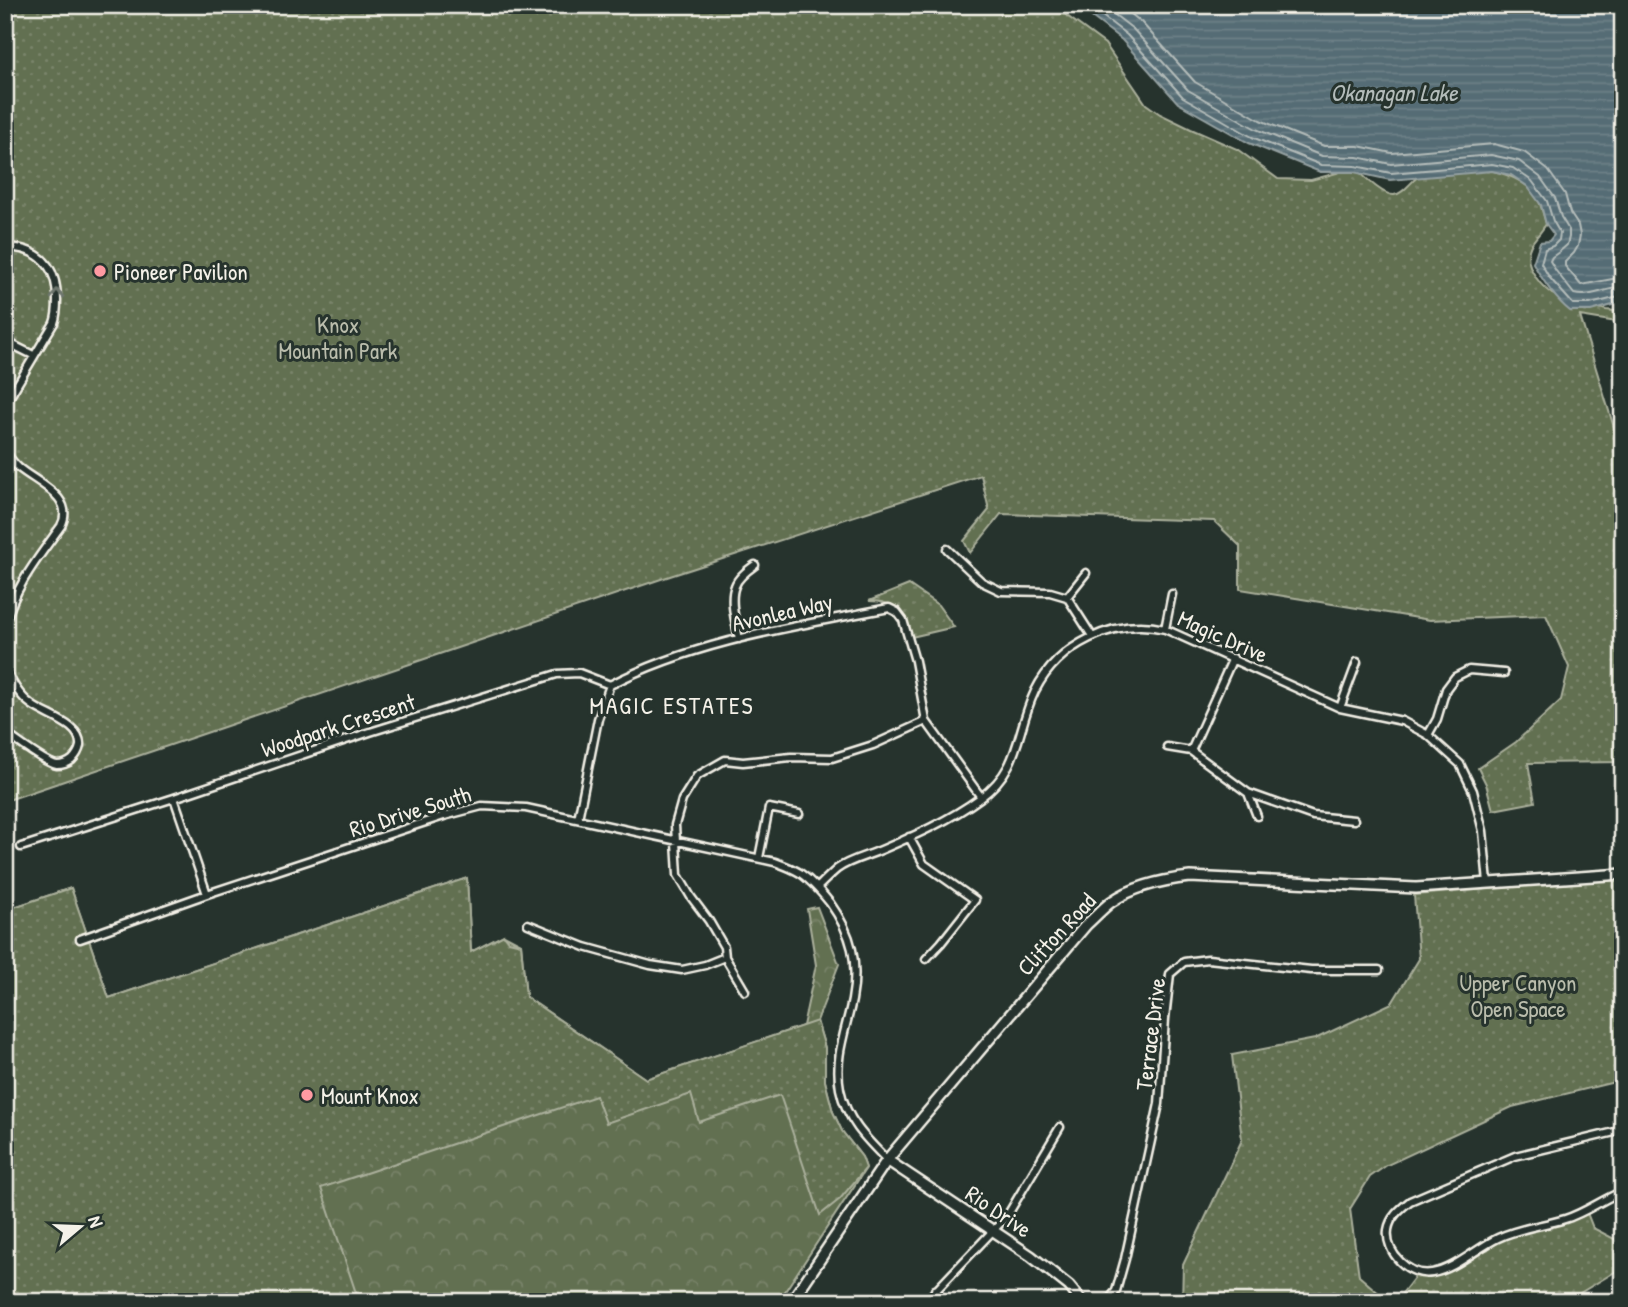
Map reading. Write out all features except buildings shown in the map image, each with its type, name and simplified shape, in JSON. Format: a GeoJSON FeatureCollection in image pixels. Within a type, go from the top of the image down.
{"type":"FeatureCollection","features":[{"type":"Feature","properties":{"kind":"street"},"geometry":{"type":"LineString","coordinates":[[5,247],[22,249],[42,258],[51,269],[56,282],[56,319],[5,405]]}},
{"type":"Feature","properties":{"kind":"street"},"geometry":{"type":"LineString","coordinates":[[5,341],[33,355]]}},
{"type":"Feature","properties":{"kind":"street"},"geometry":{"type":"LineString","coordinates":[[5,451],[18,467],[59,498],[65,512],[61,526],[19,586],[5,626]]}},
{"type":"Feature","properties":{"kind":"street"},"geometry":{"type":"LineString","coordinates":[[947,550],[982,582],[1001,591],[1050,592],[1067,597],[1093,636]]}},
{"type":"Feature","properties":{"kind":"street"},"geometry":{"type":"LineString","coordinates":[[739,639],[733,605],[735,585],[746,571],[755,565]]}},
{"type":"Feature","properties":{"kind":"street"},"geometry":{"type":"LineString","coordinates":[[1067,597],[1086,573]]}},
{"type":"Feature","properties":{"kind":"street"},"geometry":{"type":"LineString","coordinates":[[1165,629],[1172,594]]}},
{"type":"Feature","properties":{"kind":"street","name":"Avonlea Way"},"geometry":{"type":"LineString","coordinates":[[610,685],[638,671],[739,639],[889,608],[897,612],[903,620],[915,661],[926,721],[981,797]]}},
{"type":"Feature","properties":{"kind":"street","name":"Magic Drive"},"geometry":{"type":"LineString","coordinates":[[818,887],[839,868],[954,816],[981,797],[997,784],[1010,766],[1035,691],[1050,668],[1073,648],[1093,636],[1122,627],[1142,626],[1165,629],[1340,708],[1402,721],[1428,735],[1460,764],[1473,790],[1483,831],[1488,883]]}},
{"type":"Feature","properties":{"kind":"street"},"geometry":{"type":"LineString","coordinates":[[1191,751],[1233,658]]}},
{"type":"Feature","properties":{"kind":"street"},"geometry":{"type":"LineString","coordinates":[[1340,708],[1357,662]]}},
{"type":"Feature","properties":{"kind":"street"},"geometry":{"type":"LineString","coordinates":[[5,665],[12,682],[24,699],[73,729],[79,737],[79,747],[76,756],[68,763],[54,764],[5,733]]}},
{"type":"Feature","properties":{"kind":"street"},"geometry":{"type":"LineString","coordinates":[[1428,735],[1437,719],[1446,689],[1455,677],[1469,670],[1504,673]]}},
{"type":"Feature","properties":{"kind":"street","name":"Woodpark Crescent"},"geometry":{"type":"LineString","coordinates":[[21,847],[370,732],[557,674],[579,673],[610,685]]}},
{"type":"Feature","properties":{"kind":"street"},"geometry":{"type":"LineString","coordinates":[[578,818],[598,719],[610,685]]}},
{"type":"Feature","properties":{"kind":"street"},"geometry":{"type":"LineString","coordinates":[[745,992],[725,957],[724,947],[678,875],[675,825],[682,800],[697,776],[725,760],[743,762],[791,757],[832,758],[873,745],[926,721]]}},
{"type":"Feature","properties":{"kind":"street"},"geometry":{"type":"LineString","coordinates":[[1167,747],[1191,751],[1248,793],[1312,816],[1354,820]]}},
{"type":"Feature","properties":{"kind":"street"},"geometry":{"type":"LineString","coordinates":[[1248,793],[1257,816]]}},
{"type":"Feature","properties":{"kind":"street"},"geometry":{"type":"LineString","coordinates":[[174,798],[207,894]]}},
{"type":"Feature","properties":{"kind":"street","name":"Rio Drive South"},"geometry":{"type":"LineString","coordinates":[[80,939],[207,894],[482,806],[526,808],[775,862],[800,873],[818,887],[847,932],[854,954],[855,974],[837,1070],[841,1092],[850,1116],[862,1135],[887,1160]]}},
{"type":"Feature","properties":{"kind":"street"},"geometry":{"type":"LineString","coordinates":[[759,858],[769,808],[799,814]]}},
{"type":"Feature","properties":{"kind":"street"},"geometry":{"type":"LineString","coordinates":[[909,837],[924,864],[975,900],[926,959]]}},
{"type":"Feature","properties":{"kind":"street","name":"Clifton Road"},"geometry":{"type":"LineString","coordinates":[[792,1302],[887,1160],[1086,925],[1111,902],[1137,888],[1164,880],[1190,877],[1416,888],[1623,874]]}},
{"type":"Feature","properties":{"kind":"street"},"geometry":{"type":"LineString","coordinates":[[528,924],[585,947],[650,965],[682,970],[725,957]]}},
{"type":"Feature","properties":{"kind":"street","name":"Terrace Drive"},"geometry":{"type":"LineString","coordinates":[[1107,1302],[1116,1290],[1125,1259],[1159,1104],[1170,974],[1184,962],[1208,959],[1311,970],[1379,970]]}},
{"type":"Feature","properties":{"kind":"street"},"geometry":{"type":"LineString","coordinates":[[925,1302],[1007,1216],[1060,1127]]}},
{"type":"Feature","properties":{"kind":"street"},"geometry":{"type":"LineString","coordinates":[[1623,1130],[1515,1156],[1410,1201],[1400,1208],[1392,1219],[1388,1231],[1389,1242],[1394,1256],[1404,1265],[1418,1273],[1432,1273],[1448,1267],[1496,1239],[1515,1231],[1565,1219],[1623,1191]]}},
{"type":"Feature","properties":{"kind":"street","name":"Rio Drive"},"geometry":{"type":"LineString","coordinates":[[887,1160],[1051,1271],[1069,1286],[1082,1302]]}},
{"type":"Feature","properties":{"kind":"street"},"geometry":{"type":"LineString","coordinates":[[936,1290],[945,1302]]}},
{"type":"Feature","properties":{"kind":"green space","name":"Knox Mountain Park"},"geometry":{"type":"Polygon","coordinates":[[[5,5],[1052,5],[1105,44],[1146,104],[1160,114],[1237,149],[1278,179],[1311,180],[1355,168],[1379,189],[1394,195],[1402,192],[1420,175],[1437,170],[1483,169],[1513,178],[1535,194],[1546,224],[1532,243],[1528,257],[1532,271],[1541,284],[1552,294],[1606,310],[1623,312],[1623,323],[1580,316],[1623,457],[1623,762],[1528,763],[1535,802],[1493,810],[1486,784],[1478,768],[1516,742],[1561,700],[1569,667],[1546,615],[1430,620],[1240,589],[1240,546],[1214,521],[1001,514],[970,553],[964,541],[989,510],[981,475],[667,577],[5,801],[5,5]]]}},
{"type":"Feature","properties":{"kind":"green space"},"geometry":{"type":"Polygon","coordinates":[[[909,585],[938,605],[954,627],[907,638],[900,612],[886,603],[869,601],[909,585]]]}},
{"type":"Feature","properties":{"kind":"green space"},"geometry":{"type":"Polygon","coordinates":[[[467,878],[471,952],[504,935],[521,944],[526,997],[646,1079],[803,1026],[816,965],[807,909],[817,907],[839,964],[817,1021],[825,1048],[825,1081],[833,1112],[842,1131],[862,1157],[866,1168],[778,1302],[5,1302],[5,910],[71,888],[109,998],[467,878]]]}},
{"type":"Feature","properties":{"kind":"green space"},"geometry":{"type":"Polygon","coordinates":[[[467,878],[471,952],[504,935],[509,941],[521,944],[526,997],[646,1079],[817,1021],[825,1048],[825,1081],[833,1112],[842,1131],[862,1157],[866,1168],[840,1199],[820,1215],[780,1095],[699,1122],[691,1094],[606,1123],[596,1096],[321,1188],[359,1302],[5,1302],[5,910],[71,888],[109,998],[467,878]]]}},
{"type":"Feature","properties":{"kind":"green space","name":"Upper Canyon Open Space"},"geometry":{"type":"Polygon","coordinates":[[[1623,878],[1623,1080],[1512,1107],[1387,1165],[1370,1177],[1350,1209],[1359,1276],[1381,1295],[1400,1296],[1417,1274],[1432,1275],[1497,1240],[1587,1213],[1593,1228],[1618,1241],[1623,1240],[1623,1267],[1565,1302],[1182,1302],[1183,1265],[1242,1140],[1232,1055],[1315,1039],[1392,1003],[1419,959],[1414,895],[1623,878]]]}},
{"type":"Feature","properties":{"kind":"water","name":"Okanagan Lake"},"geometry":{"type":"Polygon","coordinates":[[[1076,5],[1623,5],[1623,302],[1591,311],[1570,311],[1559,301],[1533,263],[1540,242],[1549,241],[1554,235],[1546,224],[1541,205],[1527,186],[1511,175],[1492,171],[1390,180],[1354,172],[1320,172],[1249,143],[1178,103],[1122,40],[1076,5]]]}},
{"type":"Feature","properties":{"kind":"place","name":"Pioneer Pavilion"},"geometry":{"type":"Point","coordinates":[100,271]}},
{"type":"Feature","properties":{"kind":"place","name":"Mount Knox"},"geometry":{"type":"Point","coordinates":[307,1095]}},
{"type":"Feature","properties":{"kind":"district","name":"MAGIC ESTATES"},"geometry":{"type":"Point","coordinates":[672,705]}}]}
